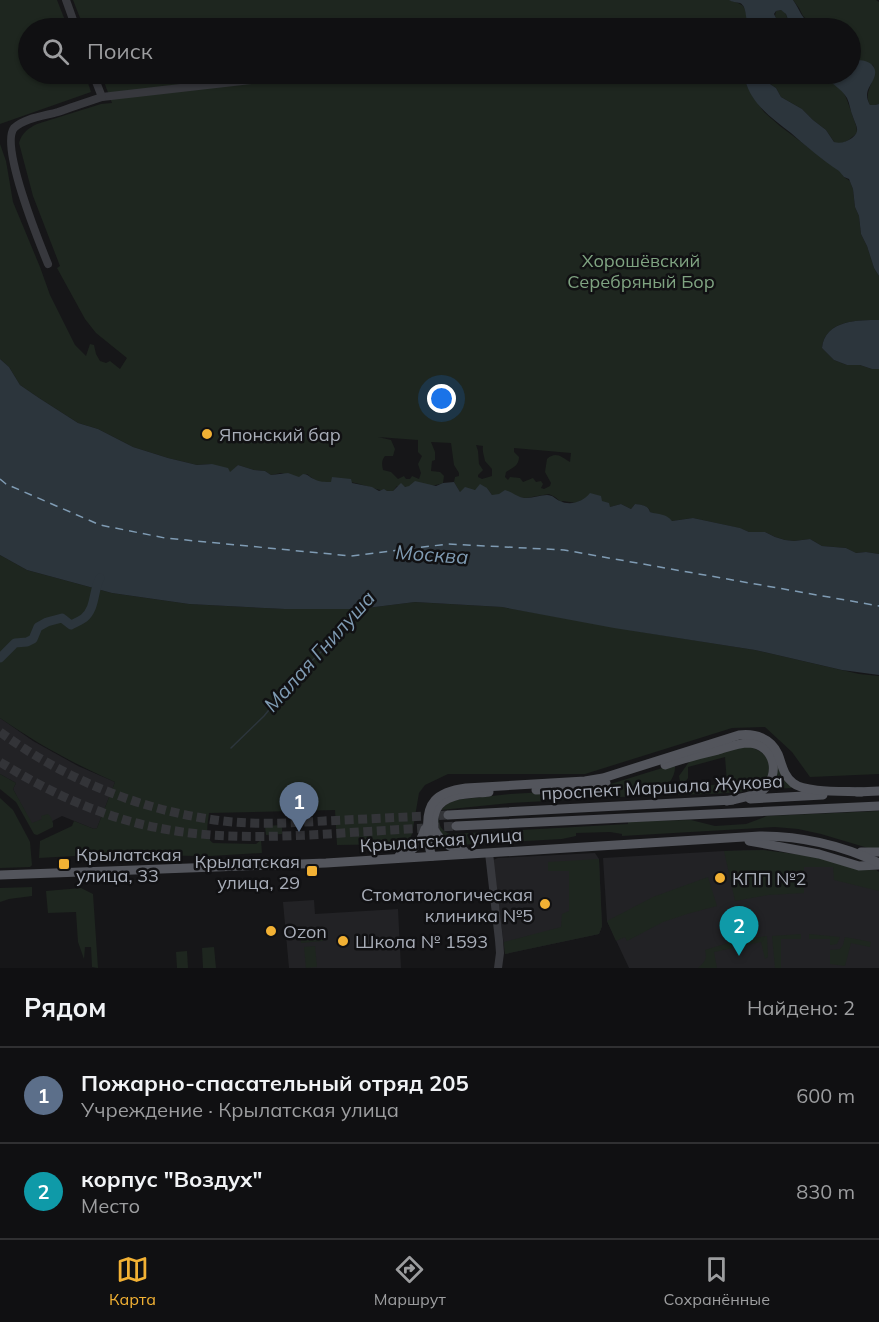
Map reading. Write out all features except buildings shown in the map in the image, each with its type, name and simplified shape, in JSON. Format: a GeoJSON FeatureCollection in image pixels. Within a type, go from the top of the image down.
{"type":"FeatureCollection","features":[{"type":"Feature","properties":{"kind":"main road"},"geometry":{"type":"LineString","coordinates":[[432,856],[429,848],[428,814],[432,804],[441,795],[455,789],[603,778],[739,735],[757,735],[770,743],[777,752],[784,772],[798,786],[809,789],[862,792]]}},
{"type":"Feature","properties":{"kind":"main road"},"geometry":{"type":"LineString","coordinates":[[386,860],[415,849],[439,806],[452,797],[476,793],[591,786],[740,744],[748,743],[764,748],[773,761],[774,775],[771,780],[758,793],[727,801]]}},
{"type":"Feature","properties":{"kind":"main road","name":"проспект Маршала Жукова"},"geometry":{"type":"LineString","coordinates":[[448,815],[879,791]]}},
{"type":"Feature","properties":{"kind":"main road","name":"проспект Маршала Жукова"},"geometry":{"type":"LineString","coordinates":[[456,826],[879,807]]}},
{"type":"Feature","properties":{"kind":"main road"},"geometry":{"type":"LineString","coordinates":[[430,824],[437,836],[447,845],[478,854]]}},
{"type":"Feature","properties":{"kind":"main road","name":"Крылатская улица"},"geometry":{"type":"LineString","coordinates":[[0,875],[386,860],[760,836],[790,837],[831,845],[850,850],[879,864]]}},
{"type":"Feature","properties":{"kind":"main road"},"geometry":{"type":"LineString","coordinates":[[729,838],[819,854],[859,866],[879,864]]}},
{"type":"Feature","properties":{"kind":"main road"},"geometry":{"type":"LineString","coordinates":[[850,850],[867,853],[879,852]]}},
{"type":"Feature","properties":{"kind":"street"},"geometry":{"type":"LineString","coordinates":[[66,0],[72,18]]}},
{"type":"Feature","properties":{"kind":"street"},"geometry":{"type":"LineString","coordinates":[[97,84],[102,97]]}},
{"type":"Feature","properties":{"kind":"street"},"geometry":{"type":"LineString","coordinates":[[48,264],[23,206],[9,148],[9,138],[14,128],[27,121],[102,97],[216,84]]}},
{"type":"Feature","properties":{"kind":"street"},"geometry":{"type":"LineString","coordinates":[[489,853],[499,940],[498,968]]}},
{"type":"Feature","properties":{"kind":"shaded area"},"geometry":{"type":"Polygon","coordinates":[[[0,718],[33,741],[78,766],[115,782],[97,828],[94,829],[62,816],[35,830],[13,789],[16,783],[0,774],[0,718]]]}},
{"type":"Feature","properties":{"kind":"shaded area"},"geometry":{"type":"Polygon","coordinates":[[[763,850],[879,872],[879,968],[629,968],[607,921],[603,858],[763,850]]]}},
{"type":"Feature","properties":{"kind":"shaded area"},"geometry":{"type":"Polygon","coordinates":[[[595,853],[599,859],[602,926],[599,934],[505,954],[493,860],[595,853]]]}},
{"type":"Feature","properties":{"kind":"shaded area","name":"Школа № 1593"},"geometry":{"type":"Polygon","coordinates":[[[314,900],[315,914],[398,909],[401,968],[289,968],[283,902],[314,900]]]}},
{"type":"Feature","properties":{"kind":"green space"},"geometry":{"type":"Polygon","coordinates":[[[0,0],[57,0],[64,18],[18,18],[18,84],[88,84],[91,92],[0,124],[0,0]]]}},
{"type":"Feature","properties":{"kind":"green space"},"geometry":{"type":"Polygon","coordinates":[[[73,0],[730,0],[743,6],[746,18],[80,18],[73,0]]]}},
{"type":"Feature","properties":{"kind":"green space"},"geometry":{"type":"Polygon","coordinates":[[[793,0],[876,0],[879,2],[879,104],[870,105],[868,100],[874,70],[873,65],[861,61],[861,18],[805,18],[793,0]]]}},
{"type":"Feature","properties":{"kind":"green space"},"geometry":{"type":"Polygon","coordinates":[[[781,10],[785,12],[787,18],[776,18],[776,11],[781,10]]]}},
{"type":"Feature","properties":{"kind":"green space","name":"Хорошёвский Серебряный Бор"},"geometry":{"type":"Polygon","coordinates":[[[105,84],[746,84],[764,112],[850,181],[861,234],[879,276],[879,320],[853,321],[836,327],[824,339],[822,348],[834,360],[847,365],[879,369],[879,554],[855,553],[846,548],[822,546],[810,539],[785,540],[765,532],[749,532],[693,518],[672,521],[650,512],[644,506],[635,504],[631,509],[621,504],[610,507],[585,499],[576,503],[561,502],[549,494],[526,498],[492,495],[487,488],[460,492],[454,482],[459,473],[454,465],[451,443],[431,442],[435,460],[432,461],[431,471],[440,472],[444,476],[443,483],[420,487],[397,486],[393,491],[387,491],[350,482],[320,482],[307,474],[299,478],[281,473],[271,475],[265,471],[238,465],[230,473],[211,464],[197,465],[133,447],[98,429],[78,423],[20,385],[9,367],[0,359],[0,144],[6,161],[13,202],[50,295],[75,345],[86,356],[90,344],[94,345],[100,361],[106,363],[110,361],[120,369],[127,358],[96,333],[85,319],[57,268],[60,266],[33,196],[19,143],[25,132],[37,124],[101,104],[112,103],[105,84]],[[378,437],[391,440],[395,449],[393,456],[385,456],[382,463],[383,470],[391,472],[398,479],[404,476],[410,479],[412,476],[419,479],[421,473],[418,464],[422,456],[418,452],[418,440],[378,437]],[[476,445],[479,464],[483,470],[478,477],[482,479],[492,476],[492,469],[485,461],[483,446],[476,445]],[[514,448],[514,452],[519,457],[518,463],[506,472],[505,477],[508,480],[510,477],[520,478],[523,482],[533,478],[536,482],[541,481],[543,484],[541,488],[544,489],[551,483],[545,472],[547,459],[556,455],[570,462],[571,453],[514,448]]]}},
{"type":"Feature","properties":{"kind":"green space"},"geometry":{"type":"Polygon","coordinates":[[[770,84],[836,84],[847,101],[857,133],[844,142],[835,143],[826,130],[802,109],[781,97],[776,88],[770,84]]]}},
{"type":"Feature","properties":{"kind":"green space"},"geometry":{"type":"Polygon","coordinates":[[[0,555],[27,570],[112,593],[189,604],[285,609],[359,609],[415,602],[502,607],[755,650],[859,674],[879,676],[879,774],[810,777],[792,752],[765,727],[732,728],[585,774],[448,774],[425,785],[419,793],[412,834],[404,844],[337,845],[335,810],[209,813],[208,837],[213,843],[256,844],[261,840],[262,853],[210,856],[91,855],[39,858],[40,841],[72,826],[74,821],[94,829],[97,828],[115,782],[56,753],[0,718],[0,555]]]}},
{"type":"Feature","properties":{"kind":"green space"},"geometry":{"type":"Polygon","coordinates":[[[749,746],[763,754],[769,763],[767,777],[758,788],[677,795],[673,792],[673,788],[725,784],[727,782],[725,757],[688,767],[686,781],[680,781],[679,776],[691,759],[749,746]]]}},
{"type":"Feature","properties":{"kind":"green space"},"geometry":{"type":"Polygon","coordinates":[[[777,763],[781,776],[792,788],[769,789],[777,763]]]}},
{"type":"Feature","properties":{"kind":"green space"},"geometry":{"type":"Polygon","coordinates":[[[675,766],[675,770],[672,778],[658,795],[510,803],[441,810],[455,800],[581,790],[604,786],[675,766]]]}},
{"type":"Feature","properties":{"kind":"green space"},"geometry":{"type":"Polygon","coordinates":[[[0,774],[16,783],[13,789],[32,823],[48,814],[53,827],[37,835],[34,834],[16,802],[0,789],[0,774]]]}},
{"type":"Feature","properties":{"kind":"green space"},"geometry":{"type":"Polygon","coordinates":[[[0,798],[13,810],[30,842],[32,865],[30,867],[0,868],[0,798]]]}},
{"type":"Feature","properties":{"kind":"green space"},"geometry":{"type":"Polygon","coordinates":[[[879,811],[879,849],[798,829],[775,827],[622,836],[622,834],[610,832],[576,833],[576,836],[562,839],[458,845],[443,838],[438,826],[439,814],[440,826],[450,834],[628,824],[628,821],[691,820],[715,826],[746,824],[767,816],[879,811]]]}},
{"type":"Feature","properties":{"kind":"green space"},"geometry":{"type":"Polygon","coordinates":[[[282,825],[282,834],[266,835],[265,826],[282,825]]]}},
{"type":"Feature","properties":{"kind":"green space"},"geometry":{"type":"Polygon","coordinates":[[[763,850],[819,857],[863,870],[876,870],[879,872],[879,891],[834,880],[833,867],[804,867],[804,893],[768,895],[735,901],[724,851],[763,850]]]}},
{"type":"Feature","properties":{"kind":"green space"},"geometry":{"type":"Polygon","coordinates":[[[599,859],[602,926],[599,934],[505,954],[504,942],[561,927],[562,914],[569,911],[569,871],[548,871],[548,862],[599,859]]]}},
{"type":"Feature","properties":{"kind":"green space"},"geometry":{"type":"Polygon","coordinates":[[[708,877],[717,906],[663,922],[627,941],[625,937],[616,941],[607,921],[653,897],[708,877]]]}},
{"type":"Feature","properties":{"kind":"green space"},"geometry":{"type":"Polygon","coordinates":[[[32,887],[32,896],[0,902],[0,888],[32,887]]]}},
{"type":"Feature","properties":{"kind":"green space"},"geometry":{"type":"Polygon","coordinates":[[[81,888],[93,894],[98,968],[92,967],[91,947],[85,947],[84,959],[78,942],[76,912],[48,913],[46,891],[81,888]]]}},
{"type":"Feature","properties":{"kind":"green space"},"geometry":{"type":"Polygon","coordinates":[[[323,930],[323,941],[301,943],[300,932],[323,930]]]}},
{"type":"Feature","properties":{"kind":"green space"},"geometry":{"type":"Polygon","coordinates":[[[801,934],[801,939],[781,939],[781,968],[775,968],[772,936],[801,934]]]}},
{"type":"Feature","properties":{"kind":"green space"},"geometry":{"type":"Polygon","coordinates":[[[809,934],[840,937],[837,944],[830,945],[830,939],[809,939],[809,934]]]}},
{"type":"Feature","properties":{"kind":"green space"},"geometry":{"type":"Polygon","coordinates":[[[767,936],[768,957],[765,959],[761,942],[741,946],[740,940],[767,936]]]}},
{"type":"Feature","properties":{"kind":"green space"},"geometry":{"type":"Polygon","coordinates":[[[845,937],[871,942],[870,947],[851,943],[845,966],[830,964],[830,950],[840,949],[845,937]]]}},
{"type":"Feature","properties":{"kind":"green space"},"geometry":{"type":"Polygon","coordinates":[[[731,942],[732,948],[714,952],[717,968],[698,968],[705,959],[705,950],[731,942]]]}},
{"type":"Feature","properties":{"kind":"green space"},"geometry":{"type":"Polygon","coordinates":[[[315,946],[317,967],[306,968],[304,947],[315,946]]]}},
{"type":"Feature","properties":{"kind":"green space"},"geometry":{"type":"Polygon","coordinates":[[[214,947],[216,968],[203,968],[202,948],[214,947]]]}},
{"type":"Feature","properties":{"kind":"green space"},"geometry":{"type":"Polygon","coordinates":[[[187,951],[188,968],[177,968],[176,952],[187,951]]]}},
{"type":"Feature","properties":{"kind":"water"},"geometry":{"type":"Polygon","coordinates":[[[729,0],[793,0],[804,18],[787,18],[781,10],[774,14],[776,18],[746,18],[742,5],[729,0]]]}},
{"type":"Feature","properties":{"kind":"water"},"geometry":{"type":"Polygon","coordinates":[[[861,60],[874,67],[875,74],[867,97],[870,105],[879,104],[879,276],[861,234],[859,216],[849,179],[814,153],[764,110],[752,97],[746,84],[770,84],[776,88],[781,97],[802,109],[826,130],[834,142],[841,143],[852,138],[857,131],[847,98],[834,84],[861,84],[861,60]]]}},
{"type":"Feature","properties":{"kind":"water"},"geometry":{"type":"Polygon","coordinates":[[[879,320],[879,369],[847,365],[834,360],[822,348],[824,339],[836,327],[853,321],[879,320]]]}},
{"type":"Feature","properties":{"kind":"water","name":"Москва"},"geometry":{"type":"Polygon","coordinates":[[[0,359],[9,367],[20,385],[78,423],[98,429],[133,447],[197,465],[212,464],[228,468],[230,472],[238,465],[265,471],[271,475],[288,473],[299,477],[305,474],[324,482],[331,482],[332,477],[351,479],[352,483],[372,487],[379,491],[384,489],[393,491],[401,483],[405,487],[415,481],[436,486],[454,482],[460,492],[465,487],[475,490],[480,484],[492,495],[505,490],[525,498],[549,495],[568,503],[580,501],[590,493],[601,496],[602,501],[609,503],[610,507],[621,504],[631,509],[635,504],[642,505],[650,512],[665,515],[672,521],[693,518],[749,532],[765,532],[785,540],[810,539],[822,546],[846,548],[856,553],[879,554],[879,675],[842,670],[755,650],[614,628],[502,607],[415,602],[359,609],[285,609],[189,604],[112,593],[27,570],[0,555],[0,359]]]}},
{"type":"Feature","properties":{"kind":"waterway"},"geometry":{"type":"LineString","coordinates":[[0,658],[15,643],[33,639],[38,627],[47,622],[62,618],[71,625],[84,618],[91,609],[100,578]]}},
{"type":"Feature","properties":{"kind":"waterway","name":"Малая Гнилуша"},"geometry":{"type":"LineString","coordinates":[[231,748],[264,716],[300,672],[342,632],[361,608]]}},
{"type":"Feature","properties":{"kind":"ferry route"},"geometry":{"type":"LineString","coordinates":[[0,479],[6,484],[100,525],[165,538],[351,556],[448,544],[564,550],[879,606]]}},
{"type":"Feature","properties":{"kind":"tunnel"},"geometry":{"type":"LineString","coordinates":[[0,732],[51,765],[78,779],[134,801],[193,816],[223,821],[274,823],[448,815]]}},
{"type":"Feature","properties":{"kind":"tunnel"},"geometry":{"type":"LineString","coordinates":[[0,762],[39,784],[100,812],[142,825],[184,832],[225,836],[266,836],[456,826]]}},
{"type":"Feature","properties":{"kind":"place","name":"Японский бар"},"geometry":{"type":"Point","coordinates":[207,434]}},
{"type":"Feature","properties":{"kind":"place","name":"Пожарно-спасательный отряд 205"},"geometry":{"type":"Point","coordinates":[299,832]}},
{"type":"Feature","properties":{"kind":"place","name":"Крылатская улица, 33"},"geometry":{"type":"Point","coordinates":[64,864]}},
{"type":"Feature","properties":{"kind":"place","name":"Крылатская улица, 29"},"geometry":{"type":"Point","coordinates":[312,871]}},
{"type":"Feature","properties":{"kind":"place","name":"КПП №2"},"geometry":{"type":"Point","coordinates":[720,878]}},
{"type":"Feature","properties":{"kind":"place","name":"Стоматологическая клиника №5"},"geometry":{"type":"Point","coordinates":[545,904]}},
{"type":"Feature","properties":{"kind":"place","name":"Ozon"},"geometry":{"type":"Point","coordinates":[271,931]}},
{"type":"Feature","properties":{"kind":"place","name":"Школа № 1593"},"geometry":{"type":"Point","coordinates":[343,941]}},
{"type":"Feature","properties":{"kind":"place","name":"корпус \"Воздух\""},"geometry":{"type":"Point","coordinates":[739,956]}}]}
